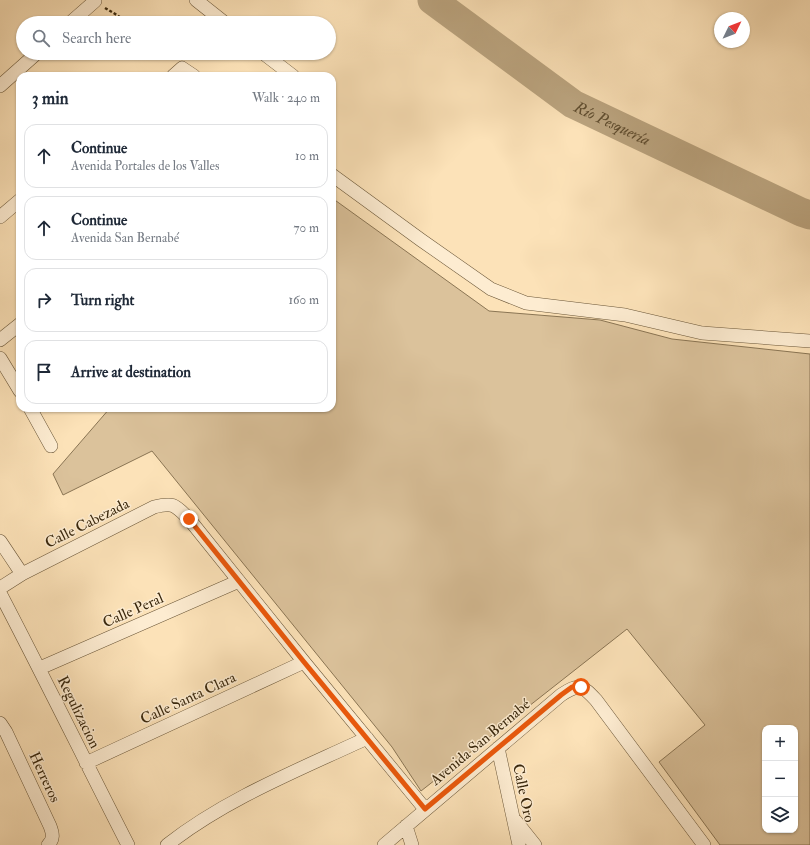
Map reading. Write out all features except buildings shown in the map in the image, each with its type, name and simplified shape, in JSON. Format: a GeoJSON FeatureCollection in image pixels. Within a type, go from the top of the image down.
{"type":"FeatureCollection","features":[{"type":"Feature","properties":{"kind":"street"},"geometry":{"type":"LineString","coordinates":[[196,0],[216,16]]}},
{"type":"Feature","properties":{"kind":"street"},"geometry":{"type":"LineString","coordinates":[[78,16],[95,1]]}},
{"type":"Feature","properties":{"kind":"street"},"geometry":{"type":"LineString","coordinates":[[0,86],[29,60]]}},
{"type":"Feature","properties":{"kind":"street"},"geometry":{"type":"LineString","coordinates":[[272,60],[288,72]]}},
{"type":"Feature","properties":{"kind":"street"},"geometry":{"type":"LineString","coordinates":[[336,178],[491,289],[526,303],[625,315],[702,333],[810,341]]}},
{"type":"Feature","properties":{"kind":"street"},"geometry":{"type":"LineString","coordinates":[[0,217],[16,203]]}},
{"type":"Feature","properties":{"kind":"street"},"geometry":{"type":"LineString","coordinates":[[0,340],[16,327]]}},
{"type":"Feature","properties":{"kind":"street"},"geometry":{"type":"LineString","coordinates":[[0,358],[16,384]]}},
{"type":"Feature","properties":{"kind":"street"},"geometry":{"type":"LineString","coordinates":[[32,412],[51,446]]}},
{"type":"Feature","properties":{"kind":"street","name":"Calle Cabezada"},"geometry":{"type":"LineString","coordinates":[[0,588],[22,574],[154,507],[168,504],[177,508],[189,519],[425,809]]}},
{"type":"Feature","properties":{"kind":"street"},"geometry":{"type":"LineString","coordinates":[[0,541],[22,574]]}},
{"type":"Feature","properties":{"kind":"street","name":"Calle Peral"},"geometry":{"type":"LineString","coordinates":[[40,668],[239,581]]}},
{"type":"Feature","properties":{"kind":"street","name":"Regulizacion"},"geometry":{"type":"LineString","coordinates":[[0,594],[40,668],[128,845]]}},
{"type":"Feature","properties":{"kind":"street","name":"Calle Santa Clara"},"geometry":{"type":"LineString","coordinates":[[86,763],[304,662]]}},
{"type":"Feature","properties":{"kind":"street","name":"Avenida San Bernabé"},"geometry":{"type":"LineString","coordinates":[[384,845],[561,695],[572,687],[581,687],[593,696],[704,845]]}},
{"type":"Feature","properties":{"kind":"street","name":"Herreros"},"geometry":{"type":"LineString","coordinates":[[0,723],[6,732],[50,826],[53,835],[51,842],[48,845]]}},
{"type":"Feature","properties":{"kind":"street"},"geometry":{"type":"LineString","coordinates":[[167,845],[209,815],[241,797],[367,738]]}},
{"type":"Feature","properties":{"kind":"street","name":"Calle Oro"},"geometry":{"type":"LineString","coordinates":[[498,748],[519,845]]}},
{"type":"Feature","properties":{"kind":"street"},"geometry":{"type":"LineString","coordinates":[[512,816],[535,845]]}},
{"type":"Feature","properties":{"kind":"street"},"geometry":{"type":"LineString","coordinates":[[406,826],[412,845]]}},
{"type":"Feature","properties":{"kind":"path"},"geometry":{"type":"LineString","coordinates":[[95,1],[119,16]]}},
{"type":"Feature","properties":{"kind":"shaded area"},"geometry":{"type":"Polygon","coordinates":[[[336,201],[489,311],[600,320],[672,339],[810,354],[810,845],[720,845],[659,762],[705,725],[627,629],[421,791],[392,747],[152,451],[63,495],[53,474],[107,412],[336,412],[336,201]]]}},
{"type":"Feature","properties":{"kind":"waterway","name":"Río Pesquería"},"geometry":{"type":"LineString","coordinates":[[432,0],[573,104],[810,215]]}},
{"type":"Feature","properties":{"kind":"route"},"geometry":{"type":"LineString","coordinates":[[189,519],[425,809],[561,695],[572,687],[581,687]]}}]}
